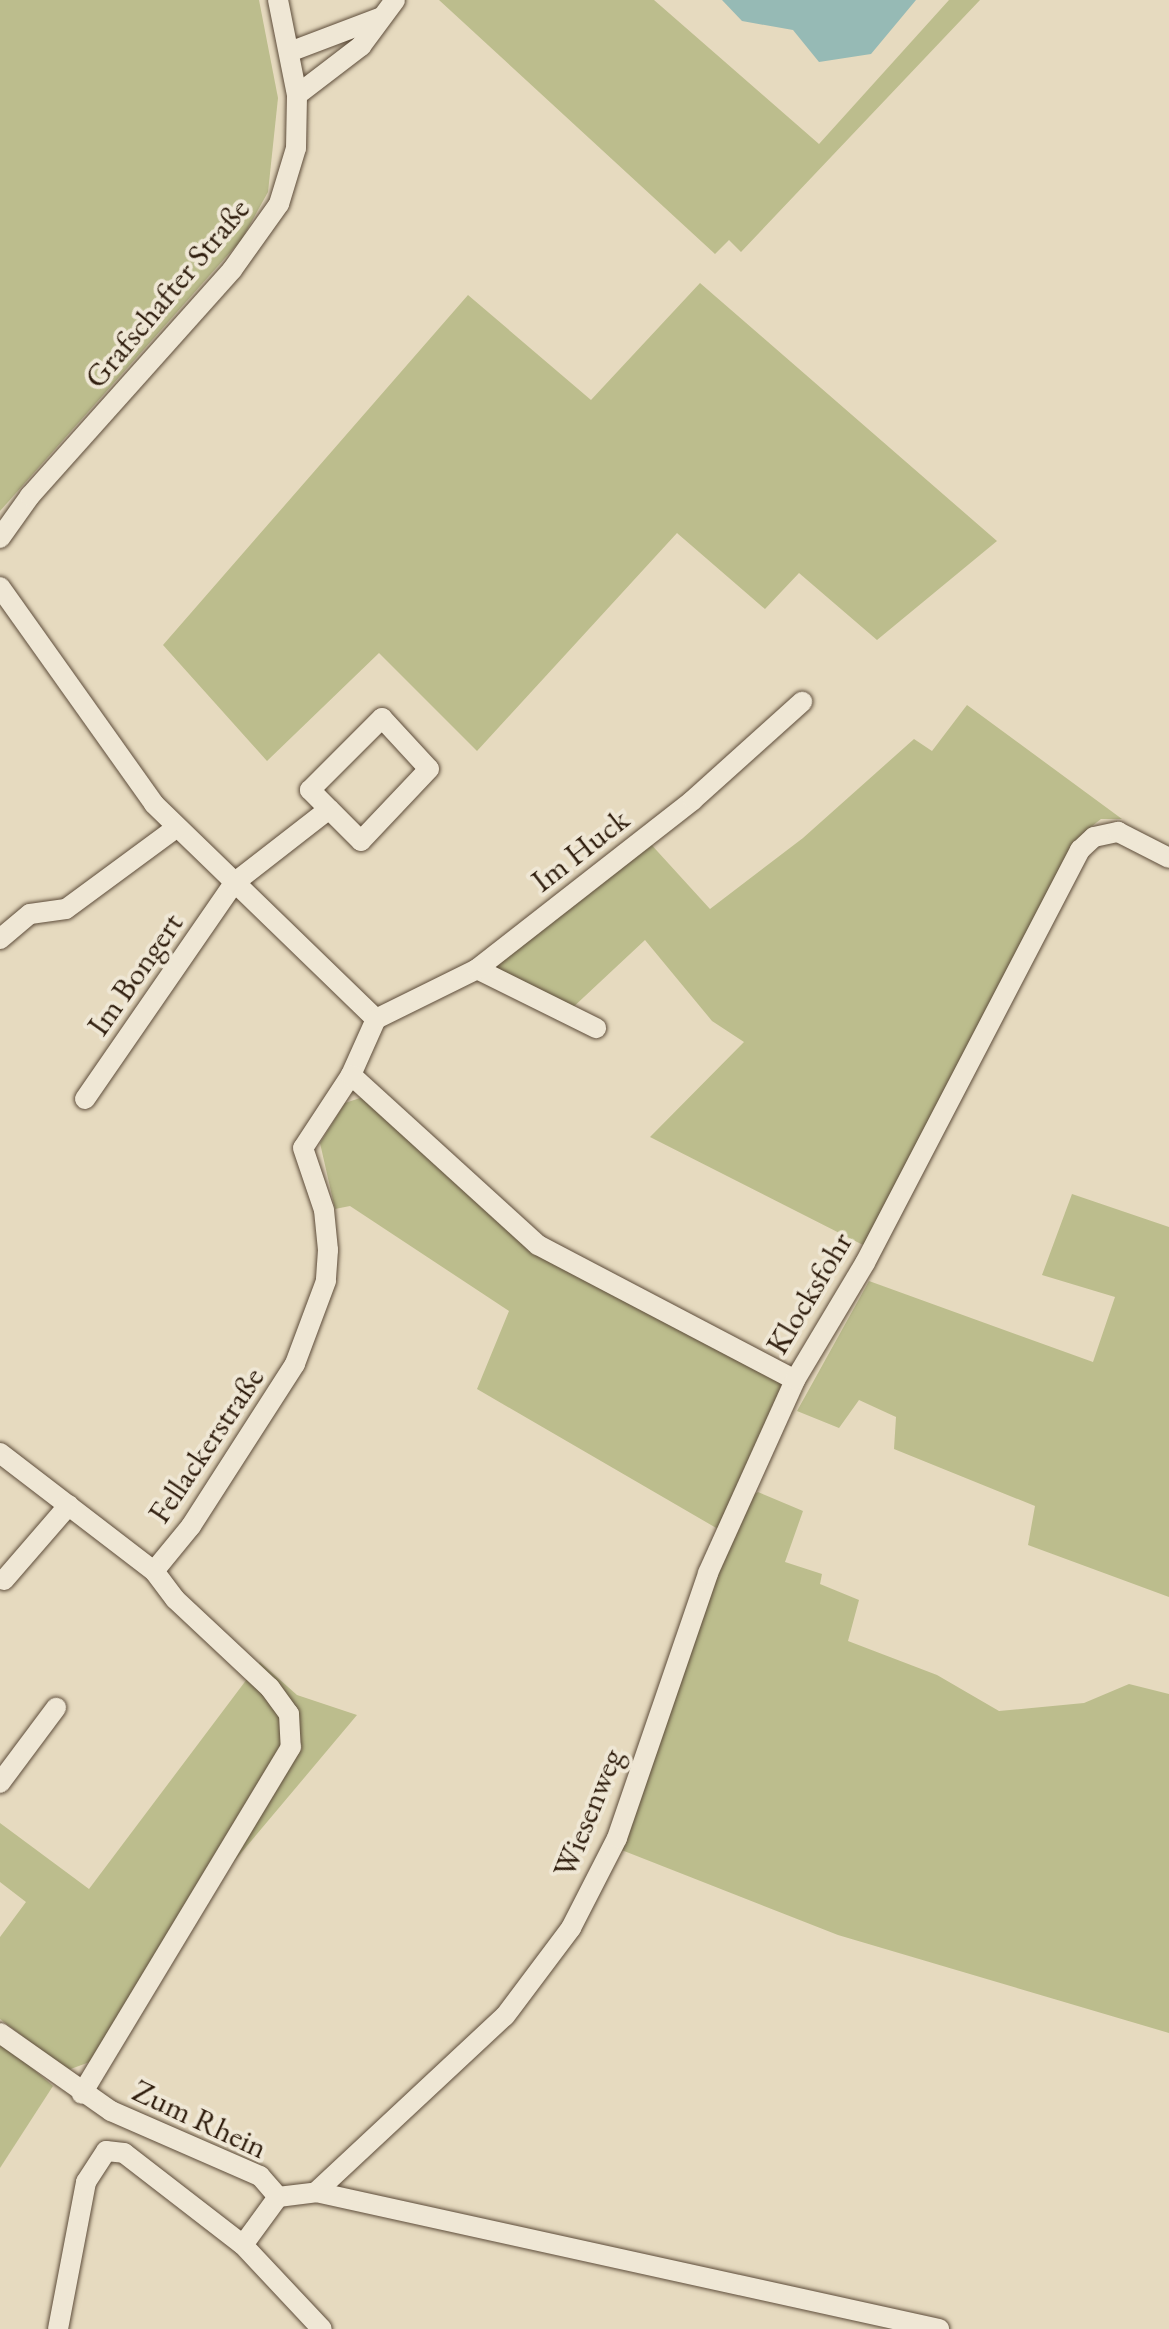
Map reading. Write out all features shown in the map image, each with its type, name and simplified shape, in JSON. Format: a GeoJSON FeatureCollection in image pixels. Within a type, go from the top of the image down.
{"type":"FeatureCollection","features":[{"type":"Feature","properties":{"kind":"street","name":"Grafschafter Straße"},"geometry":{"type":"LineString","coordinates":[[0,538],[269,222],[296,148],[298,95],[278,0]]}},
{"type":"Feature","properties":{"kind":"street"},"geometry":{"type":"LineString","coordinates":[[298,95],[362,46],[394,0]]}},
{"type":"Feature","properties":{"kind":"street"},"geometry":{"type":"LineString","coordinates":[[292,52],[379,18]]}},
{"type":"Feature","properties":{"kind":"street"},"geometry":{"type":"LineString","coordinates":[[0,586],[176,828],[376,1019]]}},
{"type":"Feature","properties":{"kind":"street","name":"Im Huck"},"geometry":{"type":"LineString","coordinates":[[376,1019],[477,969],[692,800],[802,702]]}},
{"type":"Feature","properties":{"kind":"street"},"geometry":{"type":"LineString","coordinates":[[382,718],[429,769],[361,841],[329,809],[310,790],[382,718]]}},
{"type":"Feature","properties":{"kind":"street","name":"Im Bongert"},"geometry":{"type":"LineString","coordinates":[[86,1099],[234,883],[329,809]]}},
{"type":"Feature","properties":{"kind":"street"},"geometry":{"type":"LineString","coordinates":[[0,940],[30,914],[66,909],[176,828]]}},
{"type":"Feature","properties":{"kind":"street","name":"Klocksfohr"},"geometry":{"type":"LineString","coordinates":[[351,1075],[538,1245],[796,1380],[865,1263],[1080,850],[1094,836],[1118,832],[1169,858]]}},
{"type":"Feature","properties":{"kind":"street"},"geometry":{"type":"LineString","coordinates":[[477,969],[596,1028]]}},
{"type":"Feature","properties":{"kind":"street","name":"Fellackerstraße"},"geometry":{"type":"LineString","coordinates":[[82,2094],[291,1747],[290,1714],[270,1688],[175,1599],[154,1570],[200,1514],[296,1364],[326,1280],[328,1250],[324,1210],[303,1148],[351,1075],[376,1019]]}},
{"type":"Feature","properties":{"kind":"street","name":"Wiesenweg"},"geometry":{"type":"LineString","coordinates":[[316,2192],[505,2016],[571,1928],[616,1838],[708,1573],[796,1380]]}},
{"type":"Feature","properties":{"kind":"street"},"geometry":{"type":"LineString","coordinates":[[0,1453],[154,1570]]}},
{"type":"Feature","properties":{"kind":"street"},"geometry":{"type":"LineString","coordinates":[[4,1580],[69,1505]]}},
{"type":"Feature","properties":{"kind":"street"},"geometry":{"type":"LineString","coordinates":[[0,1782],[56,1708]]}},
{"type":"Feature","properties":{"kind":"street","name":"Zum Rhein"},"geometry":{"type":"LineString","coordinates":[[0,2033],[82,2094],[260,2176],[278,2197],[243,2245]]}},
{"type":"Feature","properties":{"kind":"street"},"geometry":{"type":"LineString","coordinates":[[58,2329],[86,2182],[106,2152],[124,2154],[243,2245],[322,2329]]}},
{"type":"Feature","properties":{"kind":"street"},"geometry":{"type":"LineString","coordinates":[[278,2197],[316,2192],[939,2329]]}},
{"type":"Feature","properties":{"kind":"green space"},"geometry":{"type":"Polygon","coordinates":[[[0,0],[259,0],[278,98],[268,192],[242,239],[0,511],[0,0]]]}},
{"type":"Feature","properties":{"kind":"green space"},"geometry":{"type":"Polygon","coordinates":[[[439,0],[654,0],[819,144],[949,0],[980,0],[741,252],[729,240],[715,254],[439,0]]]}},
{"type":"Feature","properties":{"kind":"green space"},"geometry":{"type":"Polygon","coordinates":[[[700,283],[997,541],[877,640],[799,573],[765,609],[677,533],[477,751],[379,653],[267,761],[163,645],[468,295],[591,400],[700,283]]]}},
{"type":"Feature","properties":{"kind":"green space"},"geometry":{"type":"Polygon","coordinates":[[[967,705],[1122,819],[1101,819],[1082,834],[867,1247],[650,1137],[744,1042],[712,1021],[645,940],[569,1011],[492,969],[648,841],[710,909],[803,838],[914,739],[932,751],[967,705]]]}},
{"type":"Feature","properties":{"kind":"green space"},"geometry":{"type":"Polygon","coordinates":[[[363,1097],[479,1199],[778,1378],[783,1388],[718,1529],[477,1389],[509,1311],[350,1206],[335,1209],[320,1143],[345,1103],[363,1097]]]}},
{"type":"Feature","properties":{"kind":"green space"},"geometry":{"type":"Polygon","coordinates":[[[1072,1194],[1169,1227],[1169,1597],[1028,1545],[1035,1506],[894,1449],[896,1417],[859,1400],[839,1428],[797,1411],[869,1281],[1093,1362],[1115,1297],[1042,1275],[1072,1194]]]}},
{"type":"Feature","properties":{"kind":"green space"},"geometry":{"type":"Polygon","coordinates":[[[758,1492],[803,1511],[785,1562],[822,1574],[820,1584],[859,1600],[848,1641],[937,1675],[999,1711],[1084,1703],[1129,1684],[1169,1694],[1169,2033],[838,1935],[619,1849],[688,1646],[750,1497],[758,1492]]]}},
{"type":"Feature","properties":{"kind":"green space"},"geometry":{"type":"Polygon","coordinates":[[[260,1662],[297,1695],[357,1715],[231,1865],[299,1739],[293,1708],[256,1667],[260,1662]]]}},
{"type":"Feature","properties":{"kind":"green space"},"geometry":{"type":"Polygon","coordinates":[[[250,1675],[274,1699],[287,1737],[95,2060],[68,2070],[0,2019],[0,1937],[26,1902],[0,1882],[0,1823],[89,1889],[250,1675]]]}},
{"type":"Feature","properties":{"kind":"green space"},"geometry":{"type":"Polygon","coordinates":[[[0,2041],[53,2086],[0,2168],[0,2041]]]}},
{"type":"Feature","properties":{"kind":"water"},"geometry":{"type":"Polygon","coordinates":[[[722,0],[916,0],[871,54],[819,62],[793,30],[742,21],[722,0]]]}}]}
